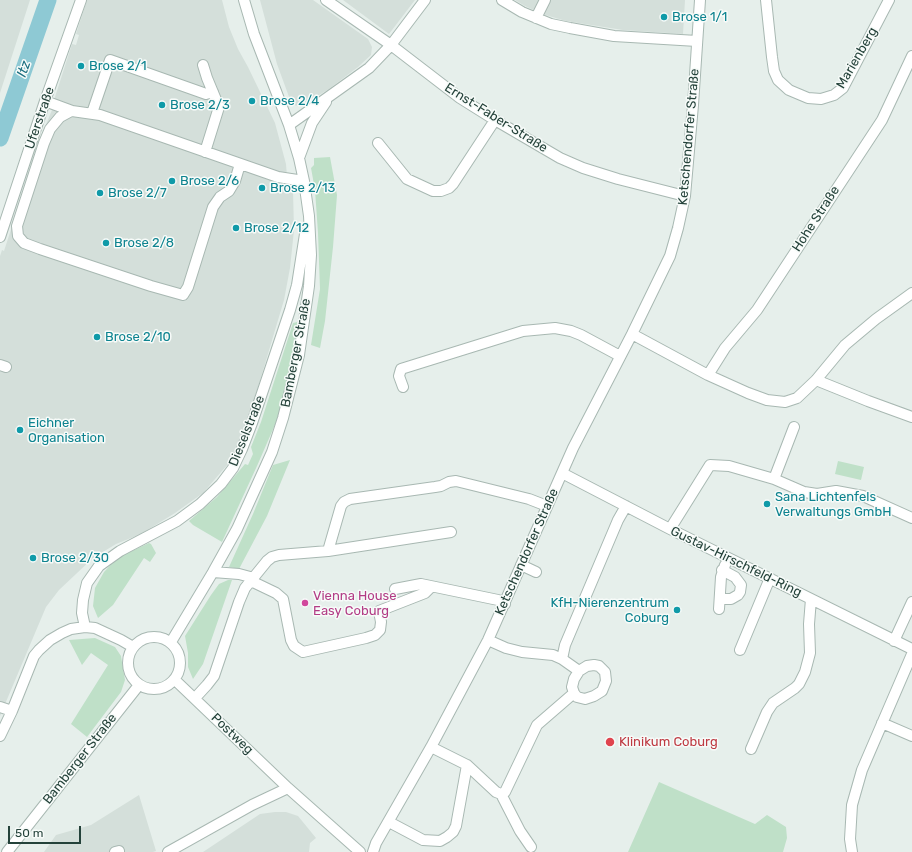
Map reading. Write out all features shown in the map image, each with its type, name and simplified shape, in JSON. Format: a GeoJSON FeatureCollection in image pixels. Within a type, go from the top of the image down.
{"type":"FeatureCollection","features":[{"type":"Feature","properties":{"kind":"street","name":"Uferstraße"},"geometry":{"type":"LineString","coordinates":[[0,237],[45,101],[81,0]]}},
{"type":"Feature","properties":{"kind":"street","name":"Bamberger Straße"},"geometry":{"type":"LineString","coordinates":[[171,642],[237,529],[272,452],[291,388],[303,335],[309,286],[311,254],[309,216],[299,158],[289,124],[254,34],[244,0]]}},
{"type":"Feature","properties":{"kind":"street","name":"Ernst-Faber-Straße"},"geometry":{"type":"LineString","coordinates":[[326,0],[391,45],[460,98],[494,120],[560,158],[583,168],[618,179],[685,196]]}},
{"type":"Feature","properties":{"kind":"street"},"geometry":{"type":"LineString","coordinates":[[289,124],[369,68],[391,45],[425,0]]}},
{"type":"Feature","properties":{"kind":"street"},"geometry":{"type":"LineString","coordinates":[[536,18],[545,0]]}},
{"type":"Feature","properties":{"kind":"street","name":"Ketschendorfer Straße"},"geometry":{"type":"LineString","coordinates":[[373,852],[376,843],[431,746],[488,640],[573,448],[632,334],[670,256],[685,196],[700,0]]}},
{"type":"Feature","properties":{"kind":"street","name":"Marienberg"},"geometry":{"type":"LineString","coordinates":[[766,0],[774,71],[778,80],[789,90],[808,98],[821,99],[834,95],[843,88],[889,0]]}},
{"type":"Feature","properties":{"kind":"street"},"geometry":{"type":"LineString","coordinates":[[509,2],[522,12],[551,24],[614,36],[697,41]]}},
{"type":"Feature","properties":{"kind":"street","name":"Hohe Straße"},"geometry":{"type":"LineString","coordinates":[[708,375],[725,348],[757,310],[876,130],[901,83],[912,56]]}},
{"type":"Feature","properties":{"kind":"street"},"geometry":{"type":"LineString","coordinates":[[92,113],[110,60],[206,94],[213,92]]}},
{"type":"Feature","properties":{"kind":"street"},"geometry":{"type":"LineString","coordinates":[[203,65],[218,108],[205,152]]}},
{"type":"Feature","properties":{"kind":"street"},"geometry":{"type":"LineString","coordinates":[[299,158],[312,123],[328,98]]}},
{"type":"Feature","properties":{"kind":"street"},"geometry":{"type":"LineString","coordinates":[[45,101],[70,111],[100,115],[278,177],[304,181]]}},
{"type":"Feature","properties":{"kind":"street"},"geometry":{"type":"LineString","coordinates":[[70,111],[60,118],[50,129],[44,143],[17,226],[18,236],[24,243],[151,286],[183,295],[188,287],[213,207],[220,197],[229,191],[235,181],[240,164]]}},
{"type":"Feature","properties":{"kind":"street"},"geometry":{"type":"LineString","coordinates":[[378,143],[407,179],[433,191],[441,191],[449,188],[453,184],[494,120]]}},
{"type":"Feature","properties":{"kind":"street","name":"Dieselstraße"},"geometry":{"type":"LineString","coordinates":[[85,628],[82,613],[83,600],[87,584],[99,566],[120,551],[177,521],[200,504],[221,484],[233,468],[252,423],[290,310],[297,285],[309,216]]}},
{"type":"Feature","properties":{"kind":"street"},"geometry":{"type":"LineString","coordinates":[[632,334],[708,375],[748,393],[767,400],[780,402],[790,401],[797,398],[816,380],[845,345],[876,319],[912,293]]}},
{"type":"Feature","properties":{"kind":"street"},"geometry":{"type":"LineString","coordinates":[[403,387],[399,376],[401,369],[522,330],[555,328],[571,332],[580,335],[620,356]]}},
{"type":"Feature","properties":{"kind":"street"},"geometry":{"type":"LineString","coordinates":[[816,380],[912,417]]}},
{"type":"Feature","properties":{"kind":"street"},"geometry":{"type":"LineString","coordinates":[[774,479],[794,428]]}},
{"type":"Feature","properties":{"kind":"street"},"geometry":{"type":"LineString","coordinates":[[670,529],[710,465],[729,466],[774,479],[804,492],[817,494],[836,491],[863,496],[912,518]]}},
{"type":"Feature","properties":{"kind":"street","name":"Gustav-Hirschfeld-Ring"},"geometry":{"type":"LineString","coordinates":[[562,473],[670,529],[912,649]]}},
{"type":"Feature","properties":{"kind":"street"},"geometry":{"type":"LineString","coordinates":[[328,551],[341,506],[344,502],[350,499],[435,488],[449,482],[456,481],[529,499],[547,506]]}},
{"type":"Feature","properties":{"kind":"street"},"geometry":{"type":"LineString","coordinates":[[562,659],[566,645],[618,520],[626,506]]}},
{"type":"Feature","properties":{"kind":"street"},"geometry":{"type":"LineString","coordinates":[[195,698],[214,676],[245,588],[272,557],[279,555],[328,551],[451,532]]}},
{"type":"Feature","properties":{"kind":"street"},"geometry":{"type":"LineString","coordinates":[[722,570],[736,577],[741,585],[738,595],[719,604],[722,570],[728,558]]}},
{"type":"Feature","properties":{"kind":"street"},"geometry":{"type":"LineString","coordinates":[[521,565],[536,572]]}},
{"type":"Feature","properties":{"kind":"street"},"geometry":{"type":"LineString","coordinates":[[213,572],[239,574],[252,579],[276,593],[283,599],[291,640],[294,646],[303,652],[375,635],[380,630],[381,622],[379,611],[425,593],[431,587]]}},
{"type":"Feature","properties":{"kind":"street"},"geometry":{"type":"LineString","coordinates":[[740,650],[770,578]]}},
{"type":"Feature","properties":{"kind":"street"},"geometry":{"type":"LineString","coordinates":[[395,590],[421,584],[498,600],[505,604]]}},
{"type":"Feature","properties":{"kind":"street"},"geometry":{"type":"LineString","coordinates":[[751,749],[767,712],[773,703],[795,688],[799,684],[805,672],[810,653],[809,624],[811,599]]}},
{"type":"Feature","properties":{"kind":"street"},"geometry":{"type":"LineString","coordinates":[[894,641],[912,602]]}},
{"type":"Feature","properties":{"kind":"street"},"geometry":{"type":"LineString","coordinates":[[0,736],[12,711],[30,665],[39,650],[50,640],[62,632],[71,629],[95,628],[133,647]]}},
{"type":"Feature","properties":{"kind":"street"},"geometry":{"type":"LineString","coordinates":[[151,637],[161,637],[171,642],[178,650],[181,660],[180,670],[175,680],[167,686],[158,689],[148,689],[139,684],[132,677],[128,667],[129,657],[133,647],[141,640],[151,637]]}},
{"type":"Feature","properties":{"kind":"street"},"geometry":{"type":"LineString","coordinates":[[488,640],[506,648],[522,652],[543,653],[562,659],[579,671]]}},
{"type":"Feature","properties":{"kind":"street"},"geometry":{"type":"LineString","coordinates":[[852,852],[850,839],[852,805],[862,770],[912,654]]}},
{"type":"Feature","properties":{"kind":"street"},"geometry":{"type":"LineString","coordinates":[[587,666],[599,666],[605,672],[606,681],[602,692],[585,699],[577,697],[572,687],[574,678],[579,671],[587,666]]}},
{"type":"Feature","properties":{"kind":"street","name":"Postweg"},"geometry":{"type":"LineString","coordinates":[[175,680],[288,788],[360,852]]}},
{"type":"Feature","properties":{"kind":"street","name":"Bamberger Straße"},"geometry":{"type":"LineString","coordinates":[[7,852],[139,684]]}},
{"type":"Feature","properties":{"kind":"street"},"geometry":{"type":"LineString","coordinates":[[501,794],[505,792],[537,725],[574,693]]}},
{"type":"Feature","properties":{"kind":"street"},"geometry":{"type":"LineString","coordinates":[[0,707],[12,711]]}},
{"type":"Feature","properties":{"kind":"street"},"geometry":{"type":"LineString","coordinates":[[882,723],[912,736]]}},
{"type":"Feature","properties":{"kind":"street"},"geometry":{"type":"LineString","coordinates":[[431,746],[467,765],[496,792],[501,794],[520,831],[531,847]]}},
{"type":"Feature","properties":{"kind":"street"},"geometry":{"type":"LineString","coordinates":[[389,822],[423,840],[440,841],[447,837],[453,832],[456,826],[467,765]]}},
{"type":"Feature","properties":{"kind":"street"},"geometry":{"type":"LineString","coordinates":[[168,852],[252,805],[288,788]]}},
{"type":"Feature","properties":{"kind":"street"},"geometry":{"type":"LineString","coordinates":[[115,852],[119,852]]}},
{"type":"Feature","properties":{"kind":"shaded area"},"geometry":{"type":"Polygon","coordinates":[[[0,0],[30,0],[0,93],[0,0]]]}},
{"type":"Feature","properties":{"kind":"shaded area"},"geometry":{"type":"Polygon","coordinates":[[[87,0],[222,0],[229,27],[238,49],[275,123],[286,164],[288,189],[293,191],[294,230],[290,268],[284,300],[245,431],[228,464],[203,493],[175,513],[141,534],[116,544],[93,558],[59,590],[46,607],[0,716],[0,256],[2,250],[4,251],[41,137],[54,105],[55,97],[72,44],[76,45],[79,35],[76,34],[87,0]]]}},
{"type":"Feature","properties":{"kind":"shaded area"},"geometry":{"type":"Polygon","coordinates":[[[260,0],[313,0],[368,39],[372,47],[371,55],[329,89],[301,106],[292,105],[277,64],[260,0]]]}},
{"type":"Feature","properties":{"kind":"shaded area"},"geometry":{"type":"Polygon","coordinates":[[[343,0],[415,0],[389,34],[343,0]]]}},
{"type":"Feature","properties":{"kind":"shaded area"},"geometry":{"type":"Polygon","coordinates":[[[515,0],[685,0],[683,34],[623,30],[566,21],[542,14],[515,0]]]}},
{"type":"Feature","properties":{"kind":"shaded area"},"geometry":{"type":"Polygon","coordinates":[[[139,795],[156,851],[44,852],[56,835],[91,825],[139,795]]]}},
{"type":"Feature","properties":{"kind":"shaded area"},"geometry":{"type":"Polygon","coordinates":[[[286,812],[298,816],[316,838],[310,843],[309,852],[203,852],[260,814],[286,812]]]}},
{"type":"Feature","properties":{"kind":"green space"},"geometry":{"type":"Polygon","coordinates":[[[330,157],[337,195],[325,321],[320,348],[311,345],[320,289],[315,190],[311,168],[314,165],[314,158],[330,157]]]}},
{"type":"Feature","properties":{"kind":"green space"},"geometry":{"type":"Polygon","coordinates":[[[297,322],[299,325],[291,369],[277,420],[222,542],[193,525],[189,521],[217,497],[245,464],[248,465],[253,454],[251,447],[261,422],[293,323],[297,322]]]}},
{"type":"Feature","properties":{"kind":"green space"},"geometry":{"type":"Polygon","coordinates":[[[290,460],[267,516],[239,569],[229,567],[273,465],[290,460]]]}},
{"type":"Feature","properties":{"kind":"green space"},"geometry":{"type":"Polygon","coordinates":[[[838,461],[864,467],[861,480],[835,474],[838,461]]]}},
{"type":"Feature","properties":{"kind":"green space"},"geometry":{"type":"Polygon","coordinates":[[[149,543],[156,553],[150,562],[144,558],[113,605],[98,618],[93,606],[95,588],[104,572],[117,558],[149,543]]]}},
{"type":"Feature","properties":{"kind":"green space"},"geometry":{"type":"Polygon","coordinates":[[[232,580],[203,664],[193,679],[188,667],[188,653],[185,636],[219,584],[232,580]]]}},
{"type":"Feature","properties":{"kind":"green space"},"geometry":{"type":"Polygon","coordinates":[[[95,638],[115,647],[121,656],[125,680],[121,692],[87,737],[71,724],[108,665],[91,653],[82,665],[69,640],[95,638]]]}},
{"type":"Feature","properties":{"kind":"green space"},"geometry":{"type":"Polygon","coordinates":[[[659,782],[755,824],[767,815],[786,827],[787,838],[783,852],[628,852],[659,782]]]}},
{"type":"Feature","properties":{"kind":"waterway","name":"Itz"},"geometry":{"type":"LineString","coordinates":[[0,138],[48,0]]}},
{"type":"Feature","properties":{"kind":"place","name":"Brose 1/1"},"geometry":{"type":"Point","coordinates":[664,17]}},
{"type":"Feature","properties":{"kind":"place","name":"Brose 2/1"},"geometry":{"type":"Point","coordinates":[81,66]}},
{"type":"Feature","properties":{"kind":"place","name":"Brose 2/4"},"geometry":{"type":"Point","coordinates":[252,101]}},
{"type":"Feature","properties":{"kind":"place","name":"Brose 2/3"},"geometry":{"type":"Point","coordinates":[162,105]}},
{"type":"Feature","properties":{"kind":"place","name":"Brose 2/6"},"geometry":{"type":"Point","coordinates":[172,181]}},
{"type":"Feature","properties":{"kind":"place","name":"Brose 2/13"},"geometry":{"type":"Point","coordinates":[262,188]}},
{"type":"Feature","properties":{"kind":"place","name":"Brose 2/7"},"geometry":{"type":"Point","coordinates":[100,193]}},
{"type":"Feature","properties":{"kind":"place","name":"Brose 2/12"},"geometry":{"type":"Point","coordinates":[236,228]}},
{"type":"Feature","properties":{"kind":"place","name":"Brose 2/8"},"geometry":{"type":"Point","coordinates":[106,243]}},
{"type":"Feature","properties":{"kind":"place","name":"Brose 2/10"},"geometry":{"type":"Point","coordinates":[97,337]}},
{"type":"Feature","properties":{"kind":"place","name":"Eichner Organisation"},"geometry":{"type":"Point","coordinates":[20,430]}},
{"type":"Feature","properties":{"kind":"place","name":"Sana Lichtenfels Verwaltungs GmbH"},"geometry":{"type":"Point","coordinates":[767,504]}},
{"type":"Feature","properties":{"kind":"place","name":"Brose 2/30"},"geometry":{"type":"Point","coordinates":[33,558]}},
{"type":"Feature","properties":{"kind":"place","name":"Vienna House Easy Coburg"},"geometry":{"type":"Point","coordinates":[305,603]}},
{"type":"Feature","properties":{"kind":"place","name":"KfH-Nierenzentrum Coburg"},"geometry":{"type":"Point","coordinates":[677,610]}},
{"type":"Feature","properties":{"kind":"place","name":"Klinikum Coburg"},"geometry":{"type":"Point","coordinates":[610,742]}}]}
